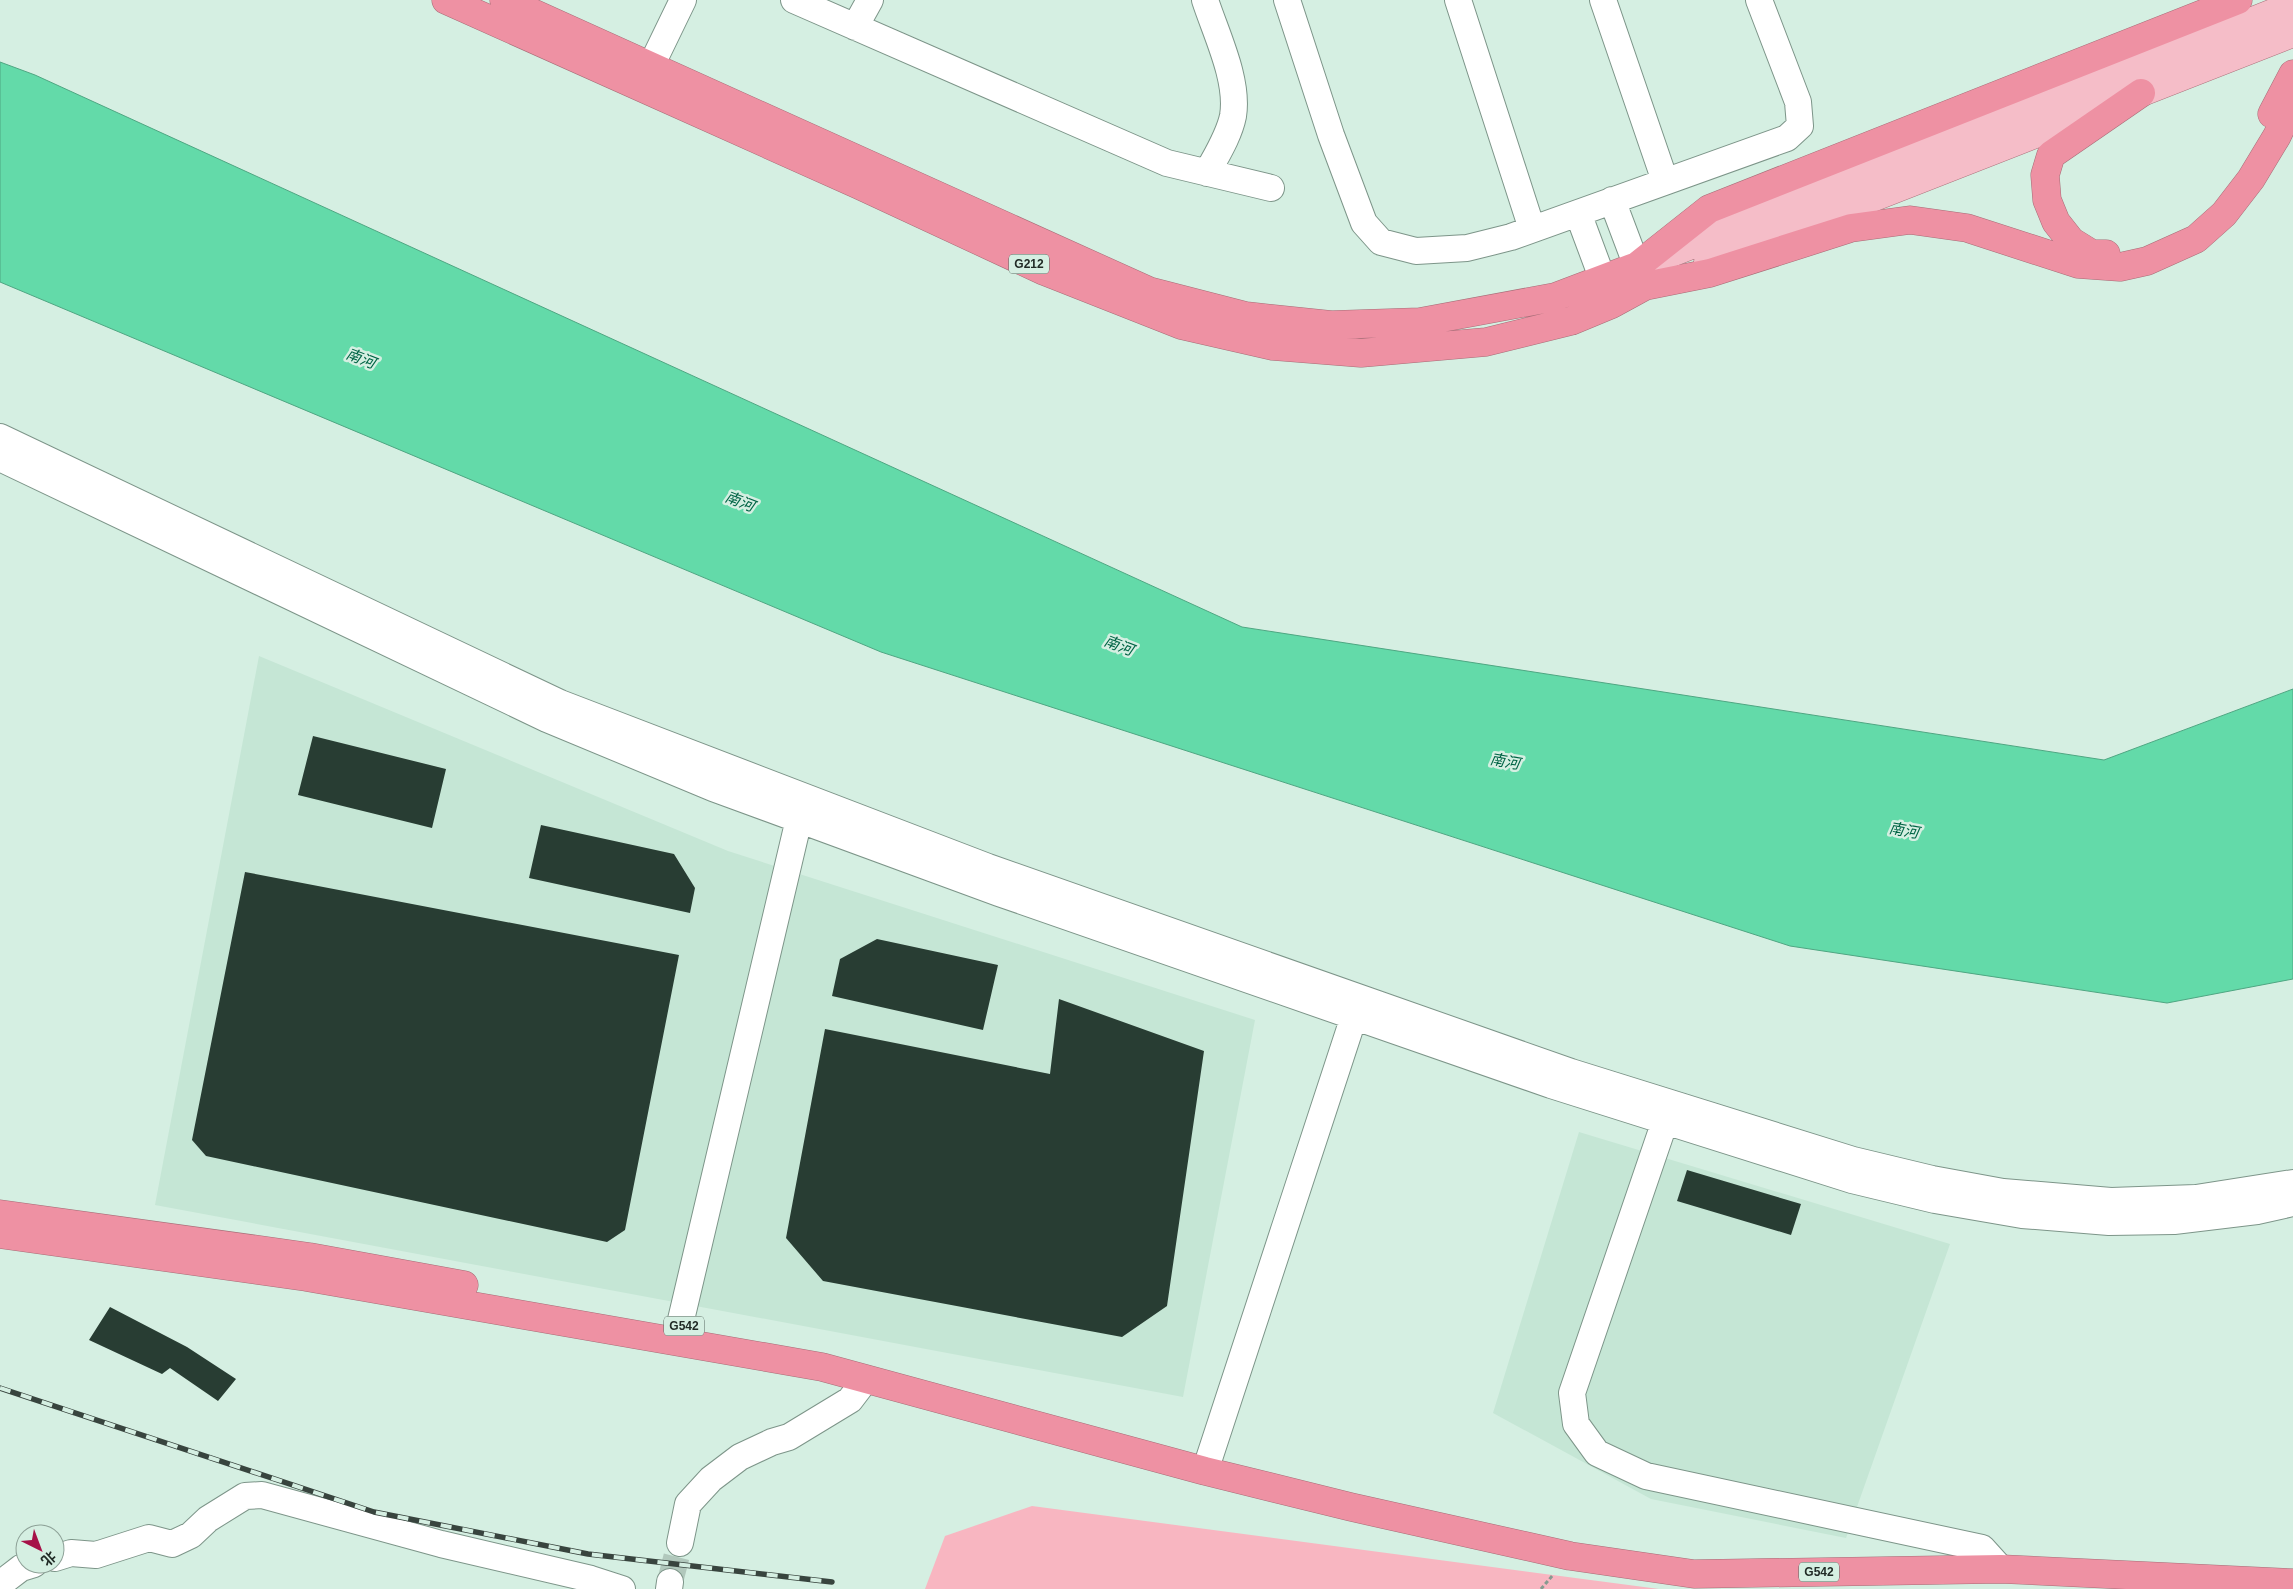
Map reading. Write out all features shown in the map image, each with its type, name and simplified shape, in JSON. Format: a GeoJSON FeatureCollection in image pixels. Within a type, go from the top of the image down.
{"type":"FeatureCollection","features":[{"type":"Feature","properties":{"kind":"highway","name":"G212"},"geometry":{"type":"LineString","coordinates":[[446,0],[859,185],[1044,271],[1180,325],[1273,346],[1362,353],[1486,342],[1570,321],[1607,291],[1641,276]]}},
{"type":"Feature","properties":{"kind":"highway","name":"G212"},"geometry":{"type":"LineString","coordinates":[[504,0],[1149,291],[1246,316],[1331,325],[1420,322],[1555,297],[1607,291]]}},
{"type":"Feature","properties":{"kind":"highway"},"geometry":{"type":"LineString","coordinates":[[1641,276],[1709,209],[2238,0]]}},
{"type":"Feature","properties":{"kind":"highway"},"geometry":{"type":"LineString","coordinates":[[2137,81],[2051,156],[2045,175],[2047,200],[2056,222],[2071,241],[2092,254],[2134,251],[2183,230],[2217,205],[2243,170],[2293,74]]}},
{"type":"Feature","properties":{"kind":"highway"},"geometry":{"type":"LineString","coordinates":[[1641,276],[1710,273],[1851,228],[1910,220],[1967,228],[2078,264],[2120,267],[2147,261],[2196,239],[2224,214],[2251,179],[2277,136],[2293,101]]}},
{"type":"Feature","properties":{"kind":"highway","name":"G542"},"geometry":{"type":"LineString","coordinates":[[0,1214],[310,1257],[678,1333],[1208,1463]]}},
{"type":"Feature","properties":{"kind":"highway","name":"G542"},"geometry":{"type":"LineString","coordinates":[[0,1234],[306,1277],[678,1333],[832,1353],[1208,1463],[1351,1507],[1570,1556],[1694,1574],[2001,1569],[2293,1583]]}},
{"type":"Feature","properties":{"kind":"main road"},"geometry":{"type":"LineString","coordinates":[[2137,81],[2293,5]]}},
{"type":"Feature","properties":{"kind":"main road"},"geometry":{"type":"LineString","coordinates":[[1641,276],[2137,81],[2293,32]]}},
{"type":"Feature","properties":{"kind":"street"},"geometry":{"type":"LineString","coordinates":[[651,66],[683,0]]}},
{"type":"Feature","properties":{"kind":"street"},"geometry":{"type":"LineString","coordinates":[[794,0],[1166,164],[1271,188]]}},
{"type":"Feature","properties":{"kind":"street"},"geometry":{"type":"LineString","coordinates":[[855,27],[870,0]]}},
{"type":"Feature","properties":{"kind":"street"},"geometry":{"type":"LineString","coordinates":[[1205,0],[1233,85],[1232,117],[1224,140],[1207,173]]}},
{"type":"Feature","properties":{"kind":"street"},"geometry":{"type":"LineString","coordinates":[[1287,0],[1331,135],[1364,223],[1381,242],[1416,251],[1467,248],[1532,229],[1787,138],[1800,126],[1798,102],[1759,0]]}},
{"type":"Feature","properties":{"kind":"street"},"geometry":{"type":"LineString","coordinates":[[1458,0],[1532,229]]}},
{"type":"Feature","properties":{"kind":"street"},"geometry":{"type":"LineString","coordinates":[[1604,0],[1665,182]]}},
{"type":"Feature","properties":{"kind":"street"},"geometry":{"type":"LineString","coordinates":[[1612,200],[1641,276]]}},
{"type":"Feature","properties":{"kind":"street"},"geometry":{"type":"LineString","coordinates":[[1578,213],[1607,291]]}},
{"type":"Feature","properties":{"kind":"street"},"geometry":{"type":"LineString","coordinates":[[0,436],[560,703],[801,808]]}},
{"type":"Feature","properties":{"kind":"street"},"geometry":{"type":"LineString","coordinates":[[0,458],[547,719],[713,788],[801,808],[988,867],[1357,1007],[1571,1072],[1667,1112],[1852,1180],[1935,1200],[2022,1215],[2109,1222],[2174,1221],[2257,1211],[2293,1203]]}},
{"type":"Feature","properties":{"kind":"street"},"geometry":{"type":"LineString","coordinates":[[678,1333],[801,808]]}},
{"type":"Feature","properties":{"kind":"street"},"geometry":{"type":"LineString","coordinates":[[1208,1463],[1357,1007]]}},
{"type":"Feature","properties":{"kind":"street"},"geometry":{"type":"LineString","coordinates":[[1667,1112],[1852,1160],[1932,1179],[2003,1192],[2111,1201],[2196,1198],[2293,1183]]}},
{"type":"Feature","properties":{"kind":"street"},"geometry":{"type":"LineString","coordinates":[[1667,1112],[1572,1393],[1576,1424],[1597,1452],[1646,1476],[1982,1548],[2001,1569]]}},
{"type":"Feature","properties":{"kind":"street"},"geometry":{"type":"LineString","coordinates":[[680,1543],[688,1504],[711,1479],[740,1457],[764,1445],[789,1437],[850,1400],[866,1379]]}},
{"type":"Feature","properties":{"kind":"street"},"geometry":{"type":"LineString","coordinates":[[65,1555],[71,1553],[96,1555],[149,1538],[172,1544],[191,1535],[208,1520],[245,1496],[262,1495],[441,1544],[591,1579],[622,1589]]}},
{"type":"Feature","properties":{"kind":"street"},"geometry":{"type":"LineString","coordinates":[[0,1584],[15,1572]]}},
{"type":"Feature","properties":{"kind":"shaded area"},"geometry":{"type":"Polygon","coordinates":[[[259,656],[728,851],[1255,1020],[1183,1397],[155,1205],[259,656]]]}},
{"type":"Feature","properties":{"kind":"shaded area"},"geometry":{"type":"Polygon","coordinates":[[[1579,1132],[1950,1244],[1846,1538],[1651,1499],[1493,1413],[1579,1132]]]}},
{"type":"Feature","properties":{"kind":"shaded area"},"geometry":{"type":"Polygon","coordinates":[[[1032,1506],[1659,1589],[925,1589],[945,1536],[1032,1506]]]}},
{"type":"Feature","properties":{"kind":"water","name":"南河"},"geometry":{"type":"Polygon","coordinates":[[[0,62],[35,75],[1242,627],[2104,760],[2293,689],[2293,979],[2167,1003],[1790,946],[881,652],[0,282],[0,62]]]}},
{"type":"Feature","properties":{"kind":"building"},"geometry":{"type":"Polygon","coordinates":[[[313,736],[446,769],[432,828],[298,795],[313,736]]]}},
{"type":"Feature","properties":{"kind":"building"},"geometry":{"type":"Polygon","coordinates":[[[541,825],[674,854],[695,888],[690,913],[529,878],[541,825]]]}},
{"type":"Feature","properties":{"kind":"building"},"geometry":{"type":"Polygon","coordinates":[[[245,872],[679,955],[625,1230],[607,1242],[206,1156],[192,1140],[245,872]]]}},
{"type":"Feature","properties":{"kind":"building"},"geometry":{"type":"Polygon","coordinates":[[[877,939],[998,965],[983,1030],[832,996],[840,959],[877,939]]]}},
{"type":"Feature","properties":{"kind":"building"},"geometry":{"type":"Polygon","coordinates":[[[1059,999],[1204,1051],[1167,1306],[1122,1337],[823,1281],[786,1238],[825,1029],[1050,1074],[1059,999]]]}},
{"type":"Feature","properties":{"kind":"building"},"geometry":{"type":"Polygon","coordinates":[[[1687,1170],[1801,1204],[1791,1235],[1677,1201],[1687,1170]]]}},
{"type":"Feature","properties":{"kind":"building"},"geometry":{"type":"Polygon","coordinates":[[[110,1307],[187,1347],[236,1379],[218,1401],[170,1368],[162,1374],[89,1340],[110,1307]]]}},
{"type":"Feature","properties":{"kind":"tunnel"},"geometry":{"type":"LineString","coordinates":[[670,1582],[680,1543]]}},
{"type":"Feature","properties":{"kind":"railway"},"geometry":{"type":"LineString","coordinates":[[0,1388],[374,1512],[588,1554],[832,1582]]}}]}
